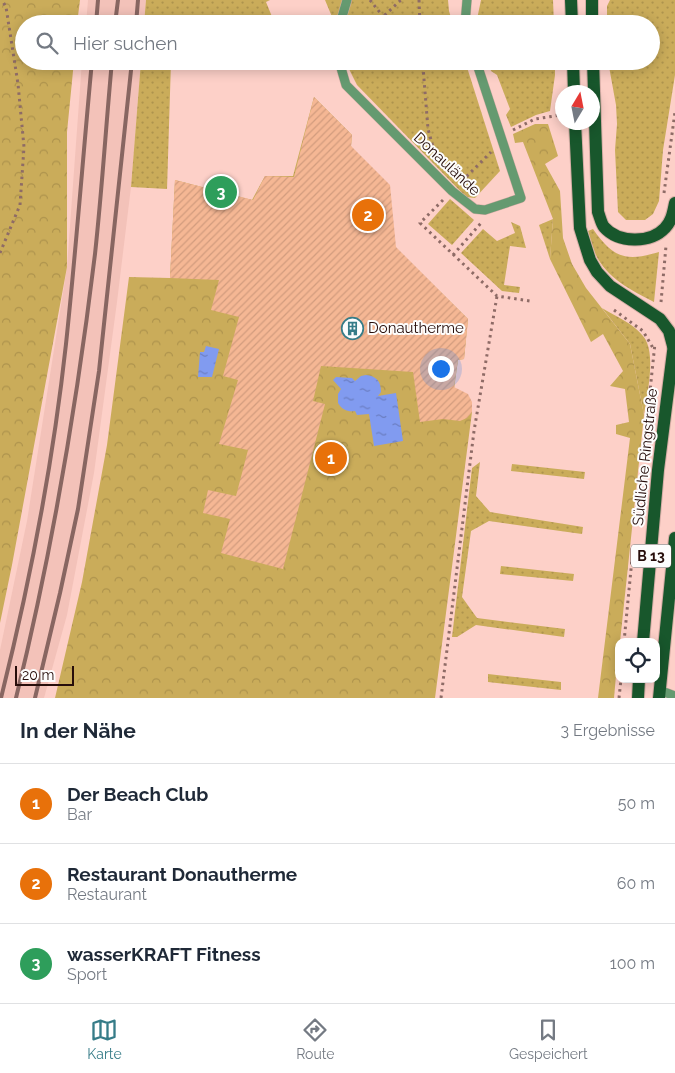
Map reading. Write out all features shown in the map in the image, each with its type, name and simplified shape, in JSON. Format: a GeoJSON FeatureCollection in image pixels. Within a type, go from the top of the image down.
{"type":"FeatureCollection","features":[{"type":"Feature","properties":{"kind":"main road"},"geometry":{"type":"LineString","coordinates":[[571,0],[572,15]]}},
{"type":"Feature","properties":{"kind":"main road"},"geometry":{"type":"LineString","coordinates":[[592,0],[592,15]]}},
{"type":"Feature","properties":{"kind":"main road"},"geometry":{"type":"LineString","coordinates":[[573,70],[574,85]]}},
{"type":"Feature","properties":{"kind":"main road"},"geometry":{"type":"LineString","coordinates":[[593,70],[598,212],[603,225],[611,233],[624,239],[648,237],[665,228],[672,218],[669,200]]}},
{"type":"Feature","properties":{"kind":"main road"},"geometry":{"type":"LineString","coordinates":[[575,130],[580,228],[590,260],[597,272],[610,286],[660,319],[674,342]]}},
{"type":"Feature","properties":{"kind":"main road","name":"Südliche Ringstraße"},"geometry":{"type":"LineString","coordinates":[[643,638],[658,470],[674,342]]}},
{"type":"Feature","properties":{"kind":"main road","name":"B 13"},"geometry":{"type":"LineString","coordinates":[[659,694],[675,538]]}},
{"type":"Feature","properties":{"kind":"main road"},"geometry":{"type":"LineString","coordinates":[[638,698],[640,683]]}},
{"type":"Feature","properties":{"kind":"lane"},"geometry":{"type":"LineString","coordinates":[[343,15],[347,0]]}},
{"type":"Feature","properties":{"kind":"lane"},"geometry":{"type":"LineString","coordinates":[[466,15],[467,0]]}},
{"type":"Feature","properties":{"kind":"lane","name":"Donaulände"},"geometry":{"type":"LineString","coordinates":[[342,70],[346,86],[452,191],[475,208],[485,210],[521,198],[479,70]]}},
{"type":"Feature","properties":{"kind":"lane"},"geometry":{"type":"LineString","coordinates":[[659,694],[675,696]]}},
{"type":"Feature","properties":{"kind":"path"},"geometry":{"type":"LineString","coordinates":[[2,0],[6,7],[15,65]]}},
{"type":"Feature","properties":{"kind":"path"},"geometry":{"type":"LineString","coordinates":[[370,0],[381,15]]}},
{"type":"Feature","properties":{"kind":"path"},"geometry":{"type":"LineString","coordinates":[[385,15],[401,0]]}},
{"type":"Feature","properties":{"kind":"path"},"geometry":{"type":"LineString","coordinates":[[419,0],[420,15]]}},
{"type":"Feature","properties":{"kind":"path"},"geometry":{"type":"LineString","coordinates":[[0,253],[20,205],[24,147],[16,70]]}},
{"type":"Feature","properties":{"kind":"path"},"geometry":{"type":"LineString","coordinates":[[423,70],[428,129],[433,147],[463,181]]}},
{"type":"Feature","properties":{"kind":"path"},"geometry":{"type":"LineString","coordinates":[[669,200],[675,112]]}},
{"type":"Feature","properties":{"kind":"path"},"geometry":{"type":"LineString","coordinates":[[530,301],[497,296],[420,224],[512,131],[535,119],[555,116]]}},
{"type":"Feature","properties":{"kind":"path"},"geometry":{"type":"LineString","coordinates":[[453,254],[480,225],[485,210]]}},
{"type":"Feature","properties":{"kind":"path"},"geometry":{"type":"LineString","coordinates":[[648,407],[654,350],[660,319],[667,242],[665,228]]}},
{"type":"Feature","properties":{"kind":"path"},"geometry":{"type":"LineString","coordinates":[[441,698],[474,431],[497,296]]}},
{"type":"Feature","properties":{"kind":"path"},"geometry":{"type":"LineString","coordinates":[[624,638],[632,558]]}},
{"type":"Feature","properties":{"kind":"path"},"geometry":{"type":"LineString","coordinates":[[619,698],[620,683]]}},
{"type":"Feature","properties":{"kind":"shaded area"},"geometry":{"type":"Polygon","coordinates":[[[88,0],[146,0],[145,15],[87,15],[88,0]]]}},
{"type":"Feature","properties":{"kind":"shaded area"},"geometry":{"type":"Polygon","coordinates":[[[81,70],[140,70],[131,187],[117,302],[94,473],[67,615],[44,698],[0,698],[0,650],[27,521],[67,267],[81,70]]]}},
{"type":"Feature","properties":{"kind":"green space"},"geometry":{"type":"Polygon","coordinates":[[[0,0],[80,0],[78,15],[15,15],[15,70],[73,70],[67,132],[67,267],[0,623],[0,0]]]}},
{"type":"Feature","properties":{"kind":"green space"},"geometry":{"type":"Polygon","coordinates":[[[146,0],[270,0],[266,2],[271,15],[145,15],[146,0]]]}},
{"type":"Feature","properties":{"kind":"green space"},"geometry":{"type":"Polygon","coordinates":[[[325,0],[448,0],[450,15],[331,15],[325,0]]]}},
{"type":"Feature","properties":{"kind":"green space"},"geometry":{"type":"Polygon","coordinates":[[[481,0],[553,0],[554,15],[478,15],[481,0]]]}},
{"type":"Feature","properties":{"kind":"green space"},"geometry":{"type":"Polygon","coordinates":[[[610,0],[675,0],[675,75],[663,150],[659,201],[653,214],[645,220],[626,220],[618,212],[615,150],[616,105],[610,70],[660,70],[660,15],[607,15],[607,6],[610,0]]]}},
{"type":"Feature","properties":{"kind":"green space"},"geometry":{"type":"Polygon","coordinates":[[[140,70],[171,70],[167,189],[131,187],[140,70]]]}},
{"type":"Feature","properties":{"kind":"green space"},"geometry":{"type":"Polygon","coordinates":[[[350,70],[468,70],[500,171],[475,198],[466,197],[357,85],[350,70]]]}},
{"type":"Feature","properties":{"kind":"green space"},"geometry":{"type":"Polygon","coordinates":[[[555,70],[550,111],[536,115],[511,127],[506,115],[510,109],[497,75],[491,71],[555,70]]]}},
{"type":"Feature","properties":{"kind":"green space"},"geometry":{"type":"Polygon","coordinates":[[[314,97],[352,135],[351,146],[396,248],[468,319],[464,359],[458,360],[454,389],[472,412],[435,698],[55,698],[82,582],[107,445],[129,277],[170,278],[175,180],[252,200],[265,176],[293,176],[314,97]]]}},
{"type":"Feature","properties":{"kind":"green space"},"geometry":{"type":"Polygon","coordinates":[[[535,124],[548,124],[558,156],[545,164],[560,191],[563,238],[572,264],[586,288],[630,344],[644,415],[620,638],[615,638],[614,698],[598,698],[630,438],[616,434],[616,425],[629,422],[625,389],[610,386],[623,371],[603,334],[591,342],[550,259],[553,219],[523,142],[515,143],[513,134],[535,124]]]}},
{"type":"Feature","properties":{"kind":"green space"},"geometry":{"type":"Polygon","coordinates":[[[450,199],[474,220],[452,245],[428,224],[450,199]]]}},
{"type":"Feature","properties":{"kind":"green space"},"geometry":{"type":"Polygon","coordinates":[[[553,219],[550,259],[539,225],[553,219]]]}},
{"type":"Feature","properties":{"kind":"green space"},"geometry":{"type":"Polygon","coordinates":[[[511,222],[520,226],[526,248],[510,246],[504,285],[520,287],[519,293],[502,291],[461,253],[483,229],[497,241],[515,233],[511,222]]]}},
{"type":"Feature","properties":{"kind":"green space"},"geometry":{"type":"Polygon","coordinates":[[[593,229],[607,246],[621,255],[638,257],[659,252],[654,302],[620,282],[606,270],[592,245],[588,231],[593,229]]]}},
{"type":"Feature","properties":{"kind":"green space"},"geometry":{"type":"Polygon","coordinates":[[[602,308],[634,327],[647,343],[650,374],[644,415],[630,344],[602,308]]]}},
{"type":"Feature","properties":{"kind":"green space"},"geometry":{"type":"Polygon","coordinates":[[[480,462],[476,496],[490,512],[583,527],[582,534],[489,521],[471,531],[462,597],[477,618],[565,629],[564,637],[476,625],[457,637],[452,637],[472,468],[480,462]]]}},
{"type":"Feature","properties":{"kind":"green space"},"geometry":{"type":"Polygon","coordinates":[[[512,464],[585,472],[584,479],[511,471],[512,464]]]}},
{"type":"Feature","properties":{"kind":"green space"},"geometry":{"type":"Polygon","coordinates":[[[501,566],[574,574],[573,581],[500,574],[501,566]]]}},
{"type":"Feature","properties":{"kind":"green space"},"geometry":{"type":"Polygon","coordinates":[[[488,674],[561,682],[561,690],[488,682],[488,674]]]}},
{"type":"Feature","properties":{"kind":"water"},"geometry":{"type":"Polygon","coordinates":[[[206,346],[219,349],[212,377],[198,377],[200,352],[204,352],[206,346]]]}},
{"type":"Feature","properties":{"kind":"water"},"geometry":{"type":"Polygon","coordinates":[[[366,375],[375,378],[379,382],[381,392],[378,396],[396,393],[403,441],[374,446],[369,414],[357,415],[355,411],[345,410],[338,403],[338,394],[341,389],[333,380],[336,377],[352,378],[355,381],[361,376],[366,375]]]}},
{"type":"Feature","properties":{"kind":"building","name":"Donautherme"},"geometry":{"type":"Polygon","coordinates":[[[314,97],[352,135],[351,146],[390,185],[396,247],[468,319],[464,359],[458,360],[454,387],[468,394],[472,402],[472,412],[467,418],[460,421],[443,419],[420,422],[413,372],[321,366],[313,401],[325,404],[283,569],[221,553],[230,519],[203,513],[208,490],[236,496],[248,450],[219,444],[238,380],[223,376],[239,317],[211,310],[219,280],[170,278],[175,180],[253,200],[265,176],[294,177],[314,97]]]}},
{"type":"Feature","properties":{"kind":"railway"},"geometry":{"type":"LineString","coordinates":[[97,15],[98,0]]}},
{"type":"Feature","properties":{"kind":"railway"},"geometry":{"type":"LineString","coordinates":[[116,15],[118,0]]}},
{"type":"Feature","properties":{"kind":"railway"},"geometry":{"type":"LineString","coordinates":[[137,15],[138,0]]}},
{"type":"Feature","properties":{"kind":"railway"},"geometry":{"type":"LineString","coordinates":[[1,698],[40,522],[61,389],[91,70]]}},
{"type":"Feature","properties":{"kind":"railway"},"geometry":{"type":"LineString","coordinates":[[16,698],[41,588],[72,421],[95,254],[111,70]]}},
{"type":"Feature","properties":{"kind":"railway"},"geometry":{"type":"LineString","coordinates":[[35,698],[78,509],[99,371],[131,70]]}},
{"type":"Feature","properties":{"kind":"place","name":"wasserKRAFT Fitness"},"geometry":{"type":"Point","coordinates":[221,192]}},
{"type":"Feature","properties":{"kind":"place","name":"Restaurant Donautherme"},"geometry":{"type":"Point","coordinates":[368,215]}},
{"type":"Feature","properties":{"kind":"place","name":"Donautherme"},"geometry":{"type":"Point","coordinates":[352,328]}},
{"type":"Feature","properties":{"kind":"place","name":"Der Beach Club"},"geometry":{"type":"Point","coordinates":[331,458]}}]}
